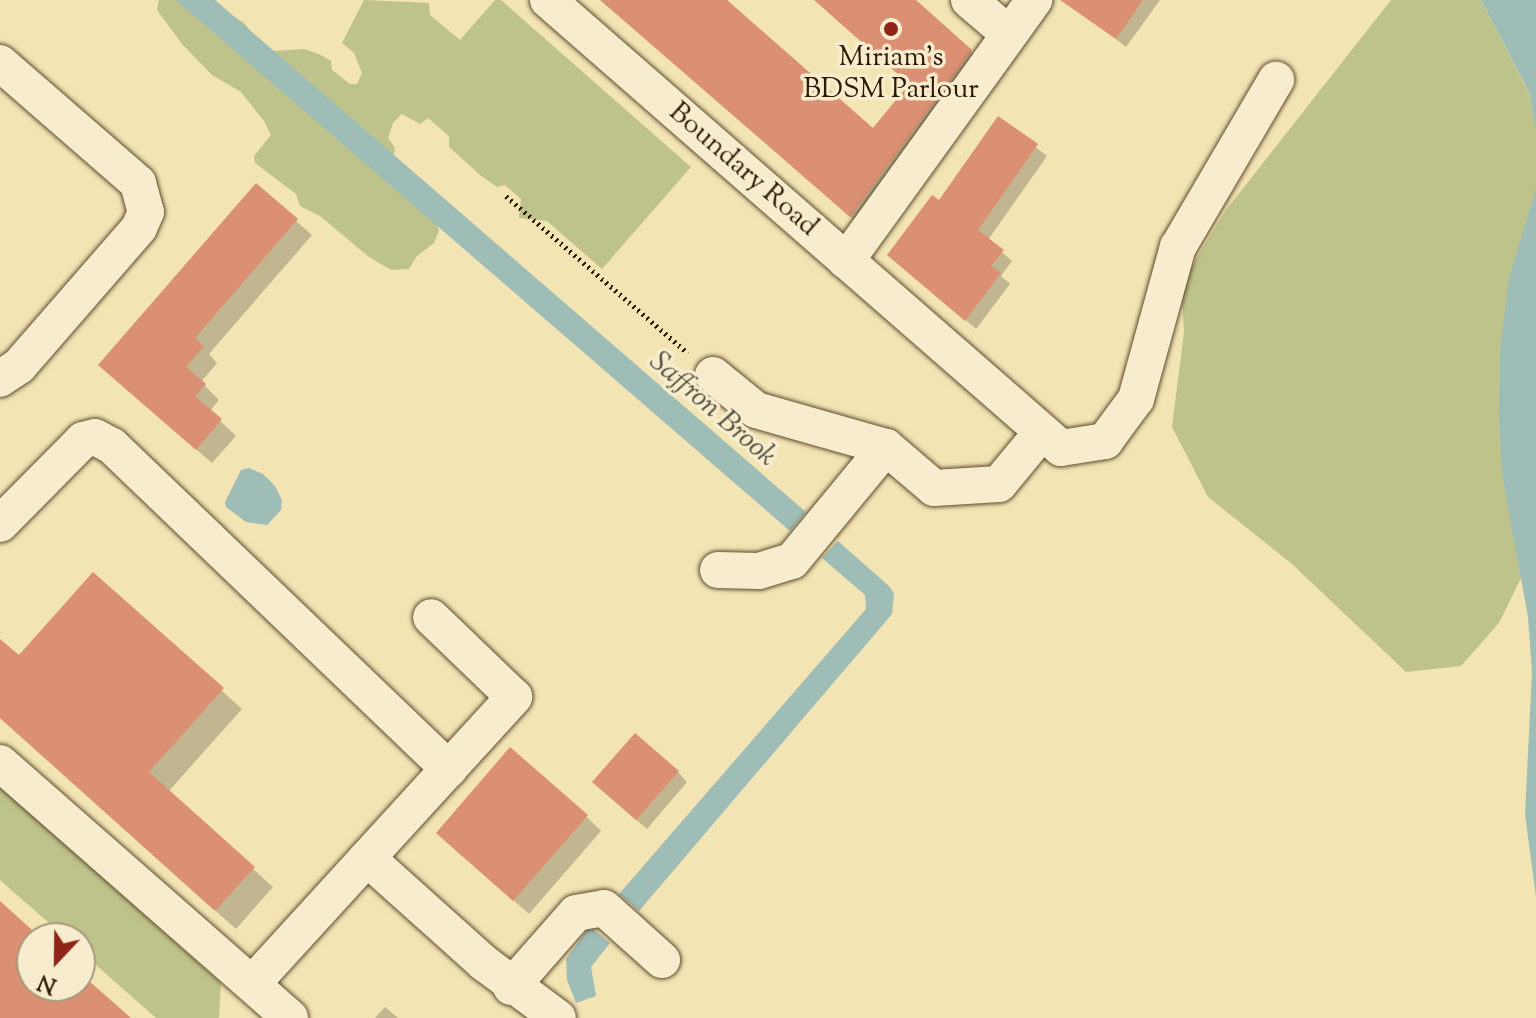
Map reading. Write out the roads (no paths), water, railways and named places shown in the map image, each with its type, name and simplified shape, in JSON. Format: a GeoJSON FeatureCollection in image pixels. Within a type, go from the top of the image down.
{"type":"FeatureCollection","features":[{"type":"Feature","properties":{"kind":"street","name":"Boundary Road"},"geometry":{"type":"LineString","coordinates":[[548,0],[1061,448],[1105,441],[1136,399],[1178,247],[1276,80]]}},
{"type":"Feature","properties":{"kind":"street"},"geometry":{"type":"LineString","coordinates":[[969,0],[1009,34]]}},
{"type":"Feature","properties":{"kind":"street"},"geometry":{"type":"LineString","coordinates":[[846,261],[1034,0]]}},
{"type":"Feature","properties":{"kind":"street"},"geometry":{"type":"LineString","coordinates":[[0,63],[138,183],[146,212],[139,228],[19,366],[4,393]]}},
{"type":"Feature","properties":{"kind":"street"},"geometry":{"type":"LineString","coordinates":[[713,375],[756,410],[886,447],[934,488],[999,484],[1042,432]]}},
{"type":"Feature","properties":{"kind":"street"},"geometry":{"type":"LineString","coordinates":[[0,524],[83,440],[95,437],[112,446],[449,769]]}},
{"type":"Feature","properties":{"kind":"street"},"geometry":{"type":"LineString","coordinates":[[718,570],[759,571],[792,561],[886,447]]}},
{"type":"Feature","properties":{"kind":"street"},"geometry":{"type":"LineString","coordinates":[[252,984],[514,697],[431,617]]}},
{"type":"Feature","properties":{"kind":"street"},"geometry":{"type":"LineString","coordinates":[[0,763],[290,1018]]}},
{"type":"Feature","properties":{"kind":"street"},"geometry":{"type":"LineString","coordinates":[[367,858],[511,987],[558,1018]]}},
{"type":"Feature","properties":{"kind":"street"},"geometry":{"type":"LineString","coordinates":[[511,987],[576,913],[590,910],[604,908],[662,960]]}},
{"type":"Feature","properties":{"kind":"water"},"geometry":{"type":"Polygon","coordinates":[[[176,0],[215,0],[806,512],[790,531],[176,0]]]}},
{"type":"Feature","properties":{"kind":"water"},"geometry":{"type":"Polygon","coordinates":[[[1481,0],[1536,0],[1536,134],[1529,92],[1481,0]]]}},
{"type":"Feature","properties":{"kind":"water"},"geometry":{"type":"Polygon","coordinates":[[[1536,189],[1536,897],[1525,814],[1532,672],[1528,617],[1502,475],[1499,417],[1500,350],[1509,278],[1536,189]]]}},
{"type":"Feature","properties":{"kind":"water"},"geometry":{"type":"Polygon","coordinates":[[[249,468],[263,474],[275,486],[282,500],[281,510],[267,525],[246,522],[226,507],[225,502],[241,470],[249,468]]]}},
{"type":"Feature","properties":{"kind":"water"},"geometry":{"type":"Polygon","coordinates":[[[838,541],[890,587],[894,594],[892,614],[639,911],[619,894],[866,609],[865,595],[822,558],[838,541]]]}},
{"type":"Feature","properties":{"kind":"water"},"geometry":{"type":"Polygon","coordinates":[[[590,926],[610,943],[591,967],[596,996],[576,1003],[567,980],[566,959],[590,926]]]}},
{"type":"Feature","properties":{"kind":"place","name":"Miriam's BDSM Parlour"},"geometry":{"type":"Point","coordinates":[891,29]}},
{"type":"Feature","properties":{"kind":"water label","name":"Saffron Brook"},"geometry":{"type":"Point","coordinates":[712,410]}}]}
